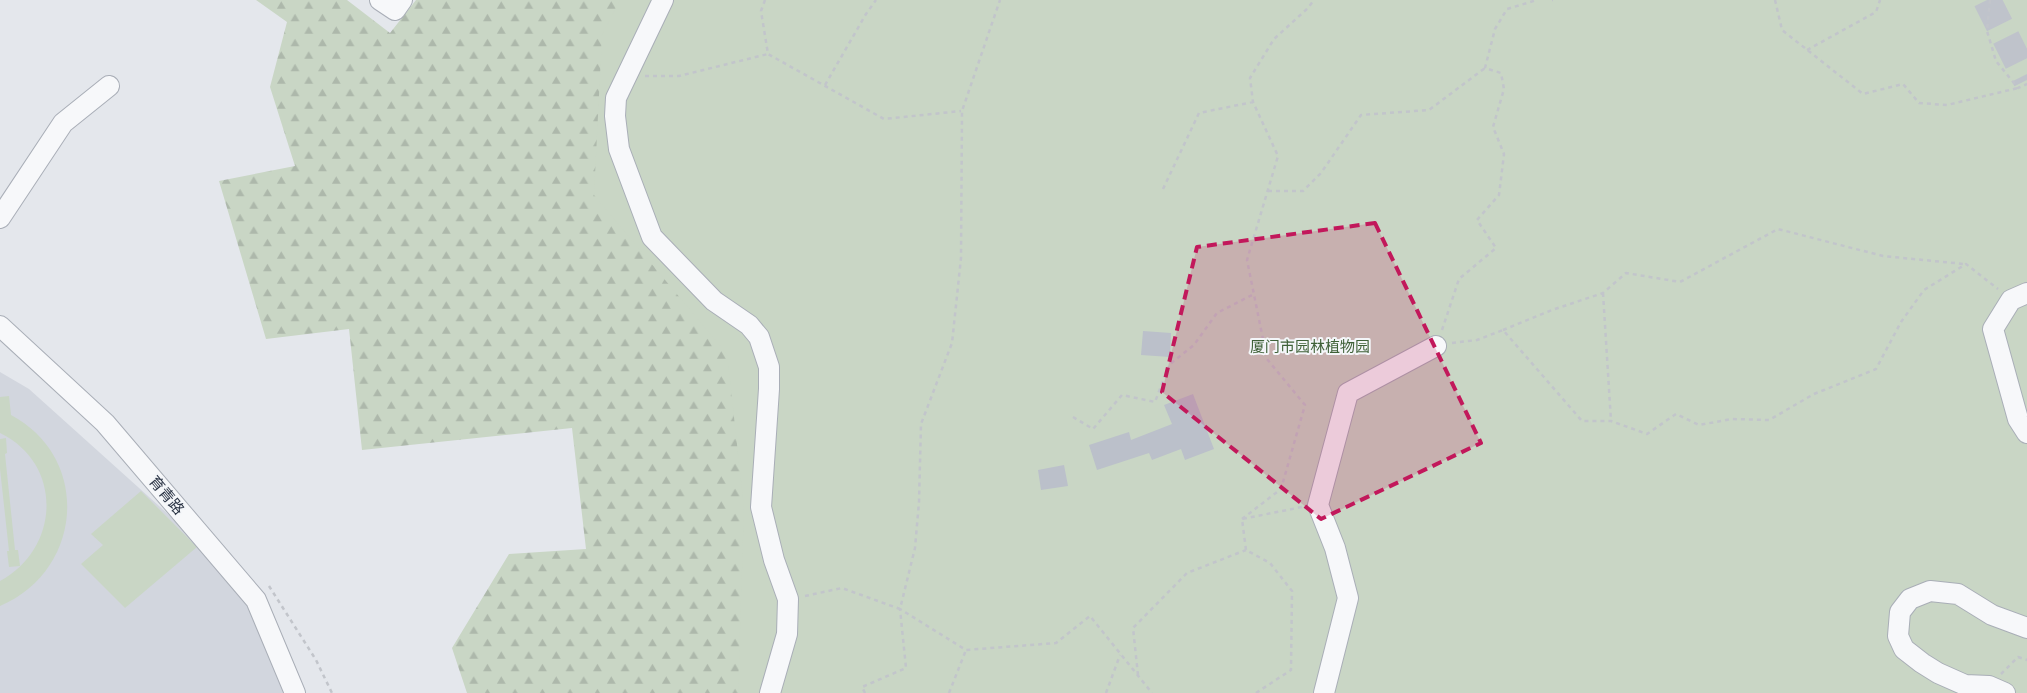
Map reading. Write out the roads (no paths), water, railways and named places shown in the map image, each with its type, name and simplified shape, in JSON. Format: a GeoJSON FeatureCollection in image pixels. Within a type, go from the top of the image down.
{"type":"FeatureCollection","features":[{"type":"Feature","properties":{"kind":"street"},"geometry":{"type":"LineString","coordinates":[[380,0],[395,10],[402,0]]}},
{"type":"Feature","properties":{"kind":"street"},"geometry":{"type":"LineString","coordinates":[[663,0],[616,98],[614,116],[619,149],[652,237],[714,301],[749,325],[758,337],[767,361],[769,389],[761,507],[774,560],[788,599],[787,634],[770,693]]}},
{"type":"Feature","properties":{"kind":"street"},"geometry":{"type":"LineString","coordinates":[[0,218],[63,123],[109,86]]}},
{"type":"Feature","properties":{"kind":"street"},"geometry":{"type":"LineString","coordinates":[[2019,296],[1993,329],[2018,419],[2027,433]]}},
{"type":"Feature","properties":{"kind":"street","name":"育青路"},"geometry":{"type":"LineString","coordinates":[[0,326],[105,423],[256,600],[295,693]]}},
{"type":"Feature","properties":{"kind":"street"},"geometry":{"type":"LineString","coordinates":[[1324,693],[1348,598],[1335,548],[1318,505],[1348,393],[1436,346]]}},
{"type":"Feature","properties":{"kind":"street"},"geometry":{"type":"LineString","coordinates":[[1997,690],[1965,685],[1938,673],[1904,649],[1898,636],[1900,612],[1910,599],[1930,591],[1958,594],[1992,616],[2027,628]]}},
{"type":"Feature","properties":{"kind":"tunnel"},"geometry":{"type":"LineString","coordinates":[[1987,0],[2027,80]]}},
{"type":"Feature","properties":{"kind":"park label","name":"厦门市园林植物园"},"geometry":{"type":"Point","coordinates":[1310,346]}}]}
